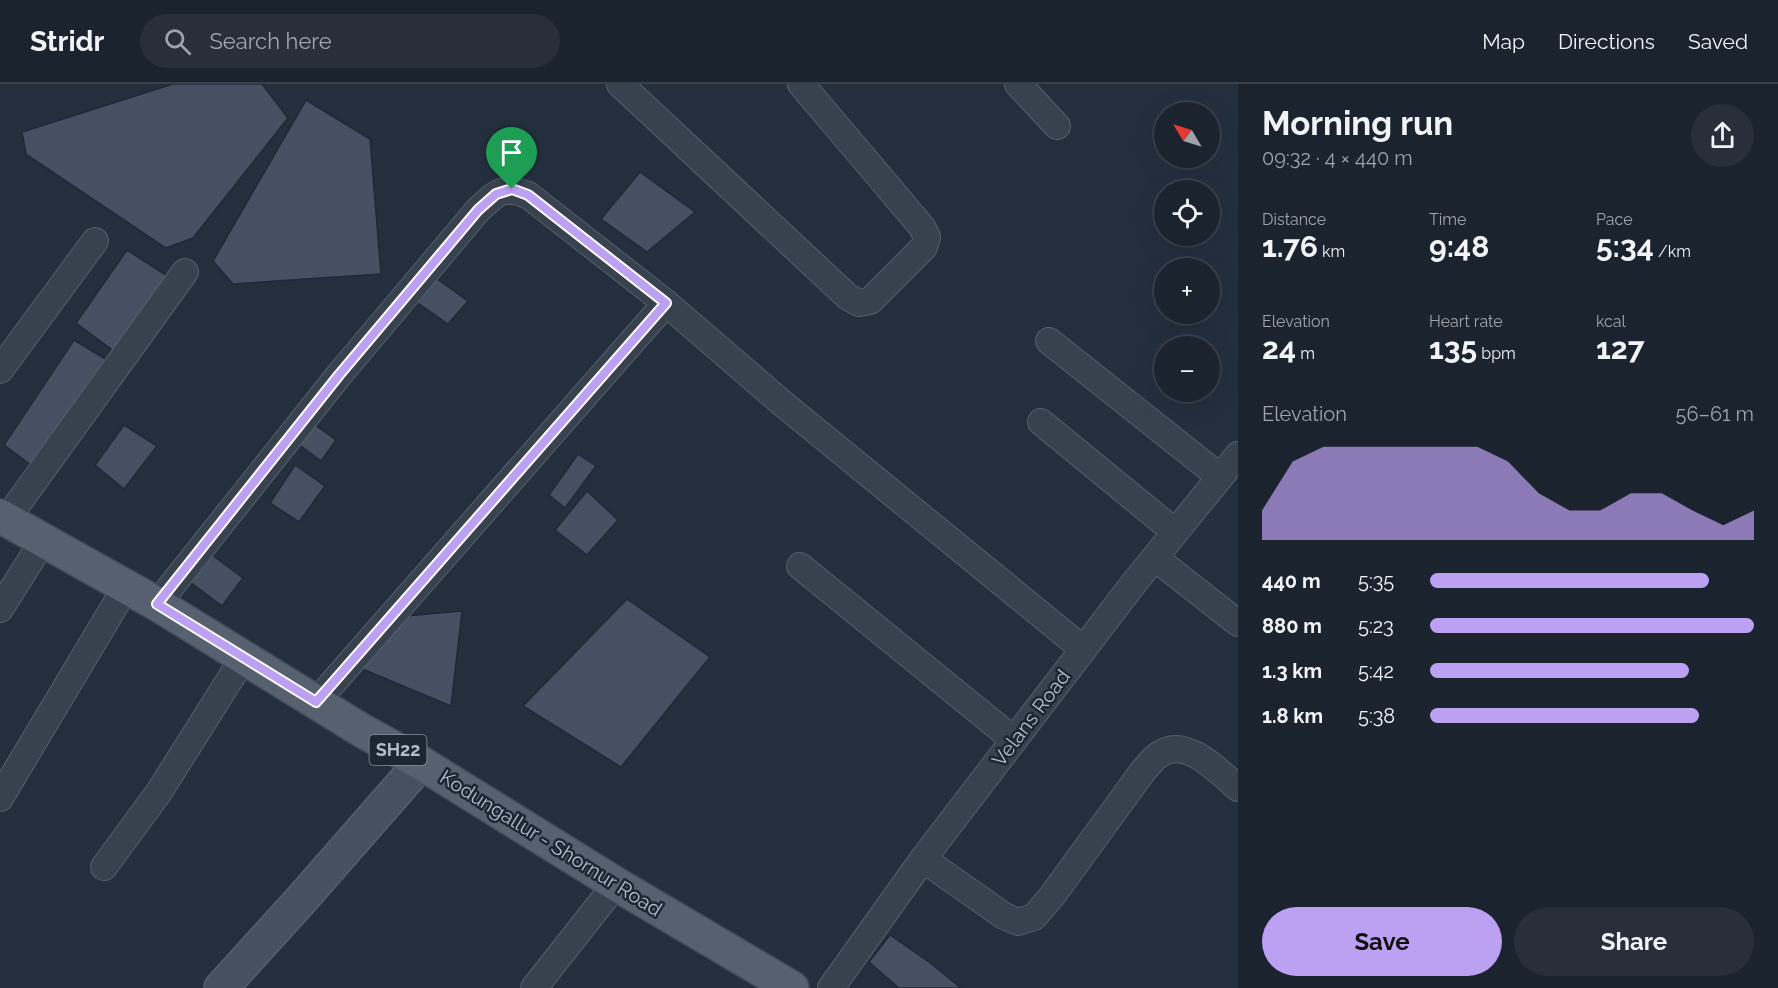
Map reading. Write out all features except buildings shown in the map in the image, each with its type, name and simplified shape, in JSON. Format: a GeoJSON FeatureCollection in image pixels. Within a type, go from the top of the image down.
{"type":"FeatureCollection","features":[{"type":"Feature","properties":{"kind":"main road","name":"Kodungallur - Shornur Road"},"geometry":{"type":"LineString","coordinates":[[3,518],[157,604],[316,702],[421,762],[616,884],[792,988]]}},
{"type":"Feature","properties":{"kind":"street"},"geometry":{"type":"LineString","coordinates":[[620,84],[848,297],[859,303],[870,301],[924,247],[927,237],[922,227],[801,84]]}},
{"type":"Feature","properties":{"kind":"street"},"geometry":{"type":"LineString","coordinates":[[1018,84],[1057,126]]}},
{"type":"Feature","properties":{"kind":"street"},"geometry":{"type":"LineString","coordinates":[[157,604],[339,375],[478,210],[496,194],[512,189],[528,195],[666,303],[782,403],[1083,650]]}},
{"type":"Feature","properties":{"kind":"street"},"geometry":{"type":"LineString","coordinates":[[0,370],[95,241]]}},
{"type":"Feature","properties":{"kind":"street"},"geometry":{"type":"LineString","coordinates":[[3,518],[185,272]]}},
{"type":"Feature","properties":{"kind":"street"},"geometry":{"type":"LineString","coordinates":[[316,702],[666,303]]}},
{"type":"Feature","properties":{"kind":"street"},"geometry":{"type":"LineString","coordinates":[[1049,341],[1220,477]]}},
{"type":"Feature","properties":{"kind":"street"},"geometry":{"type":"LineString","coordinates":[[1041,422],[1175,532]]}},
{"type":"Feature","properties":{"kind":"street","name":"Velans Road"},"geometry":{"type":"LineString","coordinates":[[831,988],[923,859],[1175,532],[1238,455]]}},
{"type":"Feature","properties":{"kind":"street"},"geometry":{"type":"LineString","coordinates":[[0,609],[43,541]]}},
{"type":"Feature","properties":{"kind":"street"},"geometry":{"type":"LineString","coordinates":[[1155,558],[1238,623]]}},
{"type":"Feature","properties":{"kind":"street"},"geometry":{"type":"LineString","coordinates":[[800,566],[1014,740]]}},
{"type":"Feature","properties":{"kind":"street"},"geometry":{"type":"LineString","coordinates":[[0,798],[126,587]]}},
{"type":"Feature","properties":{"kind":"street"},"geometry":{"type":"LineString","coordinates":[[104,867],[159,792],[244,657]]}},
{"type":"Feature","properties":{"kind":"street"},"geometry":{"type":"LineString","coordinates":[[923,859],[1004,916],[1017,922],[1034,917],[1052,896],[1143,771],[1159,754],[1174,748],[1189,751],[1207,762],[1238,788]]}},
{"type":"Feature","properties":{"kind":"street"},"geometry":{"type":"LineString","coordinates":[[221,988],[302,900],[421,762]]}},
{"type":"Feature","properties":{"kind":"street"},"geometry":{"type":"LineString","coordinates":[[534,988],[616,884]]}},
{"type":"Feature","properties":{"kind":"route"},"geometry":{"type":"LineString","coordinates":[[512,189],[528,195],[666,303],[316,702],[157,604],[339,375],[478,210],[496,194],[512,189]]}}]}
